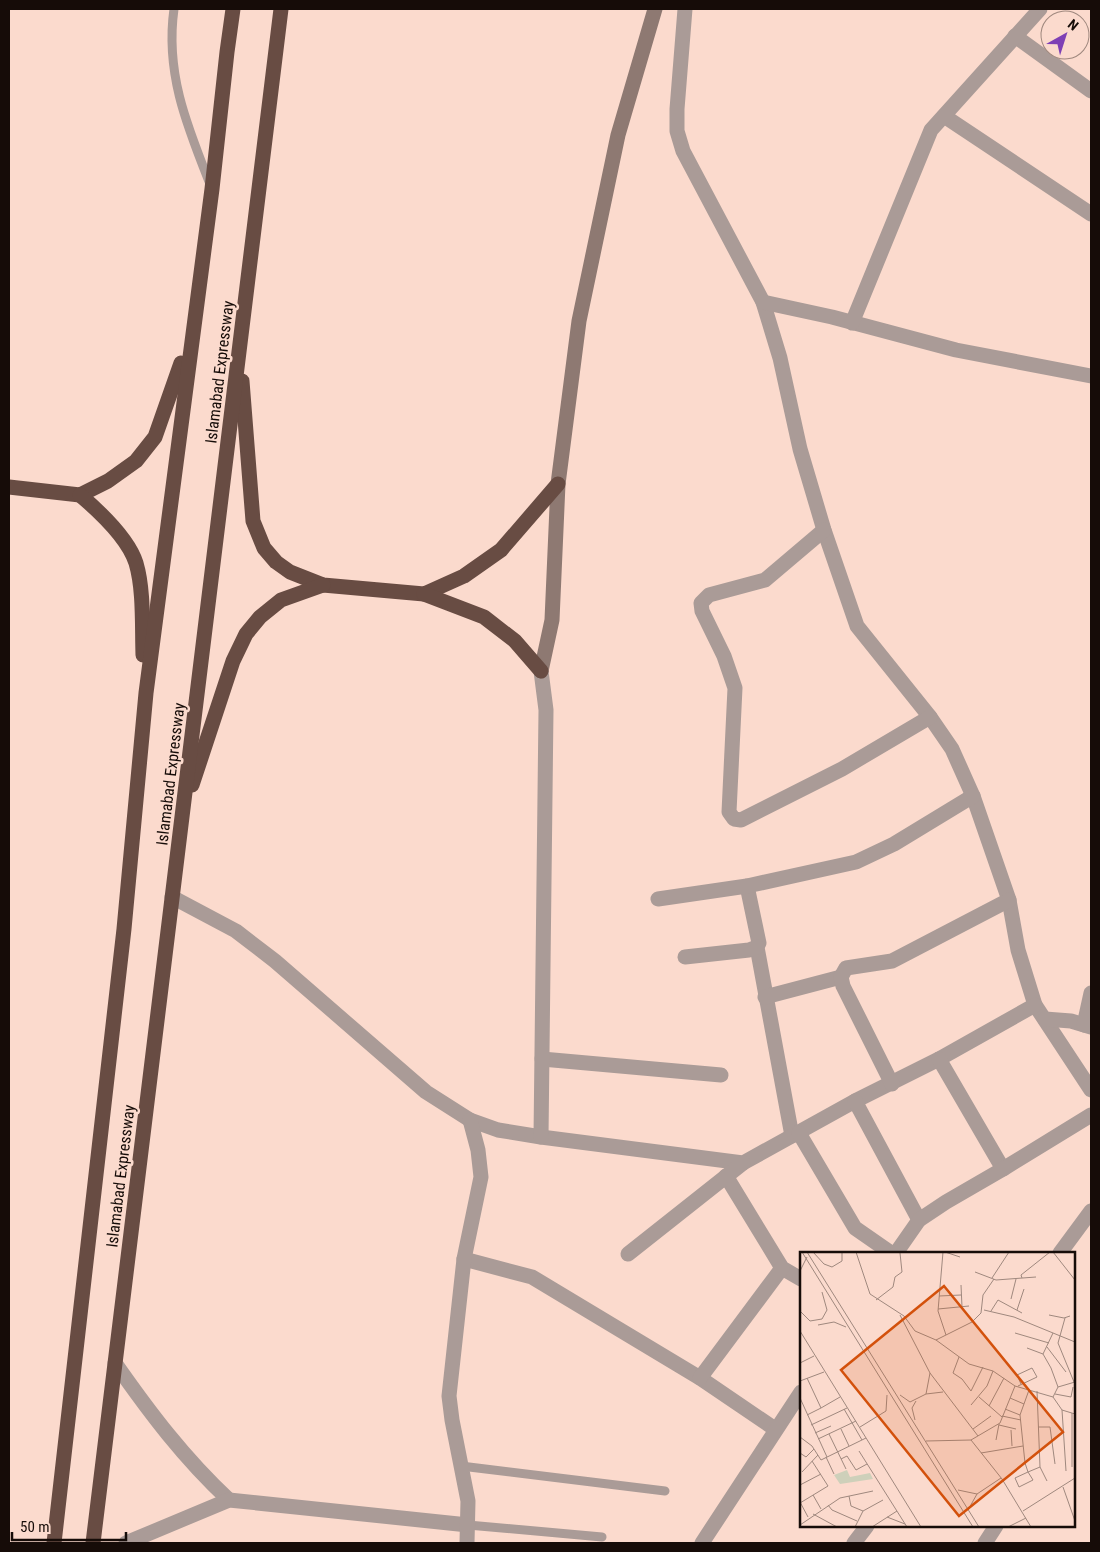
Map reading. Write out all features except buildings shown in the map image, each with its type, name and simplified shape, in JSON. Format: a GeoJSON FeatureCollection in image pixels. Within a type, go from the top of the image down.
{"type":"FeatureCollection","features":[{"type":"Feature","properties":{"kind":"highway","name":"Islamabad Expressway"},"geometry":{"type":"LineString","coordinates":[[54,1543],[124,929],[146,693],[212,189],[233,9]]}},
{"type":"Feature","properties":{"kind":"highway","name":"Islamabad Expressway"},"geometry":{"type":"LineString","coordinates":[[93,1543],[282,9]]}},
{"type":"Feature","properties":{"kind":"highway"},"geometry":{"type":"LineString","coordinates":[[9,487],[80,495],[108,481],[136,460],[155,436],[192,331]]}},
{"type":"Feature","properties":{"kind":"highway"},"geometry":{"type":"LineString","coordinates":[[239,352],[253,521],[264,548],[276,562],[290,572],[322,586],[424,594],[484,617],[515,641],[541,671]]}},
{"type":"Feature","properties":{"kind":"highway"},"geometry":{"type":"LineString","coordinates":[[424,594],[464,576],[501,550],[558,484]]}},
{"type":"Feature","properties":{"kind":"highway"},"geometry":{"type":"LineString","coordinates":[[80,495],[103,515],[120,536],[135,562],[139,582],[146,693]]}},
{"type":"Feature","properties":{"kind":"highway"},"geometry":{"type":"LineString","coordinates":[[182,812],[233,661],[246,634],[260,617],[281,600],[322,586]]}},
{"type":"Feature","properties":{"kind":"street"},"geometry":{"type":"LineString","coordinates":[[540,1137],[546,710],[541,671],[552,620],[558,484],[578,321],[618,135],[655,9]]}},
{"type":"Feature","properties":{"kind":"street"},"geometry":{"type":"LineString","coordinates":[[685,9],[677,109],[678,131],[684,152],[763,302],[780,358],[800,449],[824,530],[857,626],[930,717],[952,749],[973,796],[1009,900],[1018,950],[1035,1005],[1091,1090]]}},
{"type":"Feature","properties":{"kind":"street"},"geometry":{"type":"LineString","coordinates":[[852,322],[931,130],[1040,9]]}},
{"type":"Feature","properties":{"kind":"street"},"geometry":{"type":"LineString","coordinates":[[1015,36],[1091,91]]}},
{"type":"Feature","properties":{"kind":"street"},"geometry":{"type":"LineString","coordinates":[[944,116],[1091,214]]}},
{"type":"Feature","properties":{"kind":"street"},"geometry":{"type":"LineString","coordinates":[[763,302],[852,322],[956,350],[1091,376]]}},
{"type":"Feature","properties":{"kind":"street"},"geometry":{"type":"LineString","coordinates":[[824,530],[765,580],[709,595],[701,603],[702,611],[724,656],[735,688],[729,812],[734,819],[741,820],[842,769],[930,717]]}},
{"type":"Feature","properties":{"kind":"street"},"geometry":{"type":"LineString","coordinates":[[658,899],[747,886],[856,862],[894,844],[973,796]]}},
{"type":"Feature","properties":{"kind":"street"},"geometry":{"type":"LineString","coordinates":[[747,886],[759,943],[757,947],[765,997],[795,1135],[855,1228],[890,1252]]}},
{"type":"Feature","properties":{"kind":"street"},"geometry":{"type":"LineString","coordinates":[[172,897],[236,931],[275,961],[426,1092],[470,1120],[498,1130],[540,1137],[744,1164]]}},
{"type":"Feature","properties":{"kind":"street"},"geometry":{"type":"LineString","coordinates":[[892,1084],[843,986],[842,977],[846,968],[892,961],[1009,900]]}},
{"type":"Feature","properties":{"kind":"street"},"geometry":{"type":"LineString","coordinates":[[685,957],[749,950],[757,947]]}},
{"type":"Feature","properties":{"kind":"street"},"geometry":{"type":"LineString","coordinates":[[765,997],[842,977]]}},
{"type":"Feature","properties":{"kind":"street"},"geometry":{"type":"LineString","coordinates":[[1045,1020],[1071,1021],[1087,1026],[1091,992]]}},
{"type":"Feature","properties":{"kind":"street"},"geometry":{"type":"LineString","coordinates":[[628,1254],[726,1176],[744,1164],[855,1101],[892,1084],[1035,1005]]}},
{"type":"Feature","properties":{"kind":"street"},"geometry":{"type":"LineString","coordinates":[[940,1058],[1003,1170]]}},
{"type":"Feature","properties":{"kind":"street"},"geometry":{"type":"LineString","coordinates":[[542,1059],[721,1075]]}},
{"type":"Feature","properties":{"kind":"street"},"geometry":{"type":"LineString","coordinates":[[855,1101],[919,1220]]}},
{"type":"Feature","properties":{"kind":"street"},"geometry":{"type":"LineString","coordinates":[[897,1252],[919,1220],[1091,1115]]}},
{"type":"Feature","properties":{"kind":"street"},"geometry":{"type":"LineString","coordinates":[[467,1543],[468,1501],[452,1420],[450,1396],[464,1259],[481,1177],[478,1150],[470,1120]]}},
{"type":"Feature","properties":{"kind":"street"},"geometry":{"type":"LineString","coordinates":[[726,1176],[782,1268],[800,1278]]}},
{"type":"Feature","properties":{"kind":"street"},"geometry":{"type":"LineString","coordinates":[[1061,1252],[1091,1211]]}},
{"type":"Feature","properties":{"kind":"street"},"geometry":{"type":"LineString","coordinates":[[464,1259],[532,1277],[700,1378],[775,1429]]}},
{"type":"Feature","properties":{"kind":"street"},"geometry":{"type":"LineString","coordinates":[[700,1378],[782,1268]]}},
{"type":"Feature","properties":{"kind":"street"},"geometry":{"type":"LineString","coordinates":[[115,1363],[152,1415],[200,1472],[230,1500]]}},
{"type":"Feature","properties":{"kind":"street"},"geometry":{"type":"LineString","coordinates":[[702,1543],[800,1393]]}},
{"type":"Feature","properties":{"kind":"street"},"geometry":{"type":"LineString","coordinates":[[126,1543],[230,1500],[468,1525]]}},
{"type":"Feature","properties":{"kind":"street"},"geometry":{"type":"LineString","coordinates":[[854,1543],[866,1527]]}},
{"type":"Feature","properties":{"kind":"street"},"geometry":{"type":"LineString","coordinates":[[985,1543],[995,1527]]}},
{"type":"Feature","properties":{"kind":"lane"},"geometry":{"type":"LineString","coordinates":[[174,9],[173,49],[176,86],[185,120],[212,189]]}},
{"type":"Feature","properties":{"kind":"lane"},"geometry":{"type":"LineString","coordinates":[[461,1466],[665,1491]]}},
{"type":"Feature","properties":{"kind":"lane"},"geometry":{"type":"LineString","coordinates":[[468,1525],[602,1537]]}}]}
